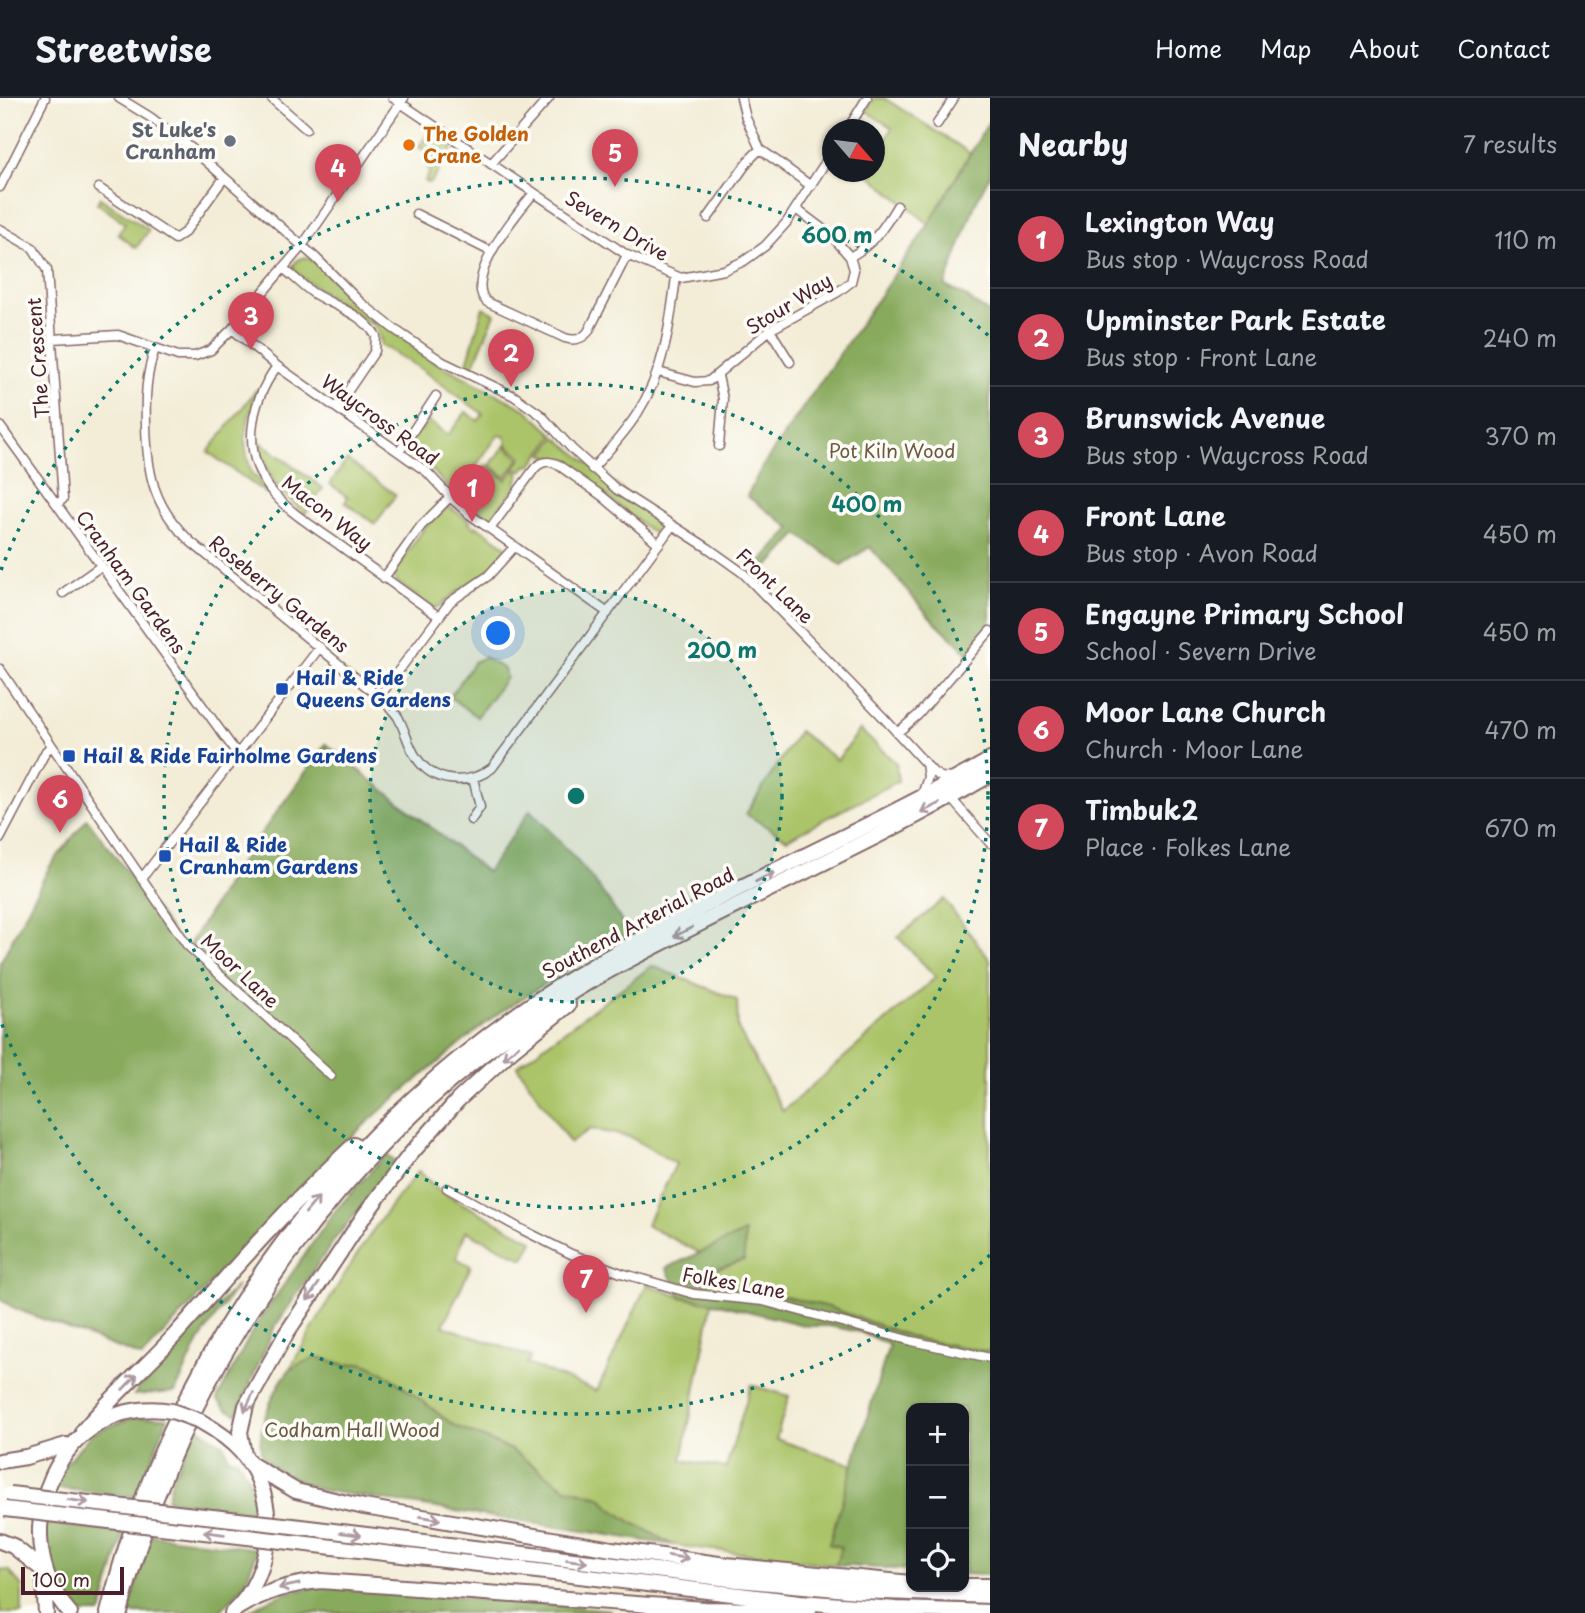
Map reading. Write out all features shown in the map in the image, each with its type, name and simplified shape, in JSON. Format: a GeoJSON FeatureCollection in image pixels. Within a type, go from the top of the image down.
{"type":"FeatureCollection","features":[{"type":"Feature","properties":{"kind":"highway","name":"Southend Arterial Road"},"geometry":{"type":"LineString","coordinates":[[108,1613],[134,1522],[173,1426],[216,1345],[258,1278],[318,1198],[389,1121],[467,1053],[548,993],[638,940],[990,761]]}},
{"type":"Feature","properties":{"kind":"highway","name":"Southend Arterial Road"},"geometry":{"type":"LineString","coordinates":[[120,1613],[146,1527],[194,1413],[244,1322],[307,1231],[374,1154],[447,1084],[501,1041],[554,1004],[644,952],[990,775]]}},
{"type":"Feature","properties":{"kind":"highway"},"geometry":{"type":"LineString","coordinates":[[235,1611],[257,1578],[268,1538],[265,1502],[247,1459],[241,1423],[246,1406],[270,1362],[343,1247],[409,1156],[458,1100],[512,1050],[578,998],[644,952]]}},
{"type":"Feature","properties":{"kind":"highway"},"geometry":{"type":"LineString","coordinates":[[46,1613],[33,1537],[36,1499],[46,1475],[66,1445],[83,1431],[99,1411],[174,1336],[268,1231],[338,1160],[435,1070],[491,1028],[548,993]]}},
{"type":"Feature","properties":{"kind":"highway"},"geometry":{"type":"LineString","coordinates":[[83,1431],[126,1411],[150,1408],[172,1411],[200,1421],[224,1436],[247,1459],[296,1491],[364,1507],[612,1549],[734,1566],[906,1583]]}},
{"type":"Feature","properties":{"kind":"highway"},"geometry":{"type":"LineString","coordinates":[[0,1461],[26,1457],[66,1445]]}},
{"type":"Feature","properties":{"kind":"highway"},"geometry":{"type":"LineString","coordinates":[[5,1493],[738,1580],[858,1591],[990,1596]]}},
{"type":"Feature","properties":{"kind":"highway"},"geometry":{"type":"LineString","coordinates":[[3,1509],[709,1593],[870,1608],[990,1612]]}},
{"type":"Feature","properties":{"kind":"highway"},"geometry":{"type":"LineString","coordinates":[[0,1541],[13,1546],[41,1573],[58,1601],[69,1613]]}},
{"type":"Feature","properties":{"kind":"highway"},"geometry":{"type":"LineString","coordinates":[[235,1611],[271,1590],[321,1581],[705,1609],[804,1611],[870,1608]]}},
{"type":"Feature","properties":{"kind":"highway"},"geometry":{"type":"LineString","coordinates":[[969,1586],[990,1586]]}},
{"type":"Feature","properties":{"kind":"street"},"geometry":{"type":"LineString","coordinates":[[0,187],[45,98]]}},
{"type":"Feature","properties":{"kind":"street","name":"Front Lane"},"geometry":{"type":"LineString","coordinates":[[119,98],[172,133],[394,330],[443,362],[514,396],[541,415],[592,469],[637,505],[743,573],[937,775],[946,778],[967,773]]}},
{"type":"Feature","properties":{"kind":"street"},"geometry":{"type":"LineString","coordinates":[[271,98],[306,129]]}},
{"type":"Feature","properties":{"kind":"street"},"geometry":{"type":"LineString","coordinates":[[491,164],[549,98]]}},
{"type":"Feature","properties":{"kind":"street"},"geometry":{"type":"LineString","coordinates":[[741,98],[746,118],[760,149],[811,186]]}},
{"type":"Feature","properties":{"kind":"street"},"geometry":{"type":"LineString","coordinates":[[854,119],[867,98]]}},
{"type":"Feature","properties":{"kind":"street"},"geometry":{"type":"LineString","coordinates":[[937,124],[954,98]]}},
{"type":"Feature","properties":{"kind":"street"},"geometry":{"type":"LineString","coordinates":[[52,339],[118,335],[178,356],[195,356],[218,344],[302,246],[399,100]]}},
{"type":"Feature","properties":{"kind":"street","name":"Severn Drive"},"geometry":{"type":"LineString","coordinates":[[399,100],[533,194],[628,255],[676,277],[687,278],[716,272],[744,261],[765,246],[796,209],[822,168]]}},
{"type":"Feature","properties":{"kind":"street"},"geometry":{"type":"LineString","coordinates":[[708,218],[749,160],[760,149]]}},
{"type":"Feature","properties":{"kind":"street"},"geometry":{"type":"LineString","coordinates":[[99,188],[175,239],[185,232],[224,177]]}},
{"type":"Feature","properties":{"kind":"street"},"geometry":{"type":"LineString","coordinates":[[533,194],[492,252],[480,279],[483,298],[570,340],[580,338],[588,332],[628,255]]}},
{"type":"Feature","properties":{"kind":"street"},"geometry":{"type":"LineString","coordinates":[[850,257],[870,245],[897,206]]}},
{"type":"Feature","properties":{"kind":"street","name":"Stour Way"},"geometry":{"type":"LineString","coordinates":[[718,376],[770,330],[846,287],[853,276],[850,257],[832,236],[796,209]]}},
{"type":"Feature","properties":{"kind":"street"},"geometry":{"type":"LineString","coordinates":[[416,214],[492,252]]}},
{"type":"Feature","properties":{"kind":"street","name":"The Crescent"},"geometry":{"type":"LineString","coordinates":[[0,229],[25,242],[43,261],[48,278],[63,499],[57,504]]}},
{"type":"Feature","properties":{"kind":"street"},"geometry":{"type":"LineString","coordinates":[[284,268],[313,293],[337,304],[367,325],[376,336],[375,351],[337,407]]}},
{"type":"Feature","properties":{"kind":"street"},"geometry":{"type":"LineString","coordinates":[[592,469],[638,412],[658,372],[667,339],[676,277]]}},
{"type":"Feature","properties":{"kind":"street","name":"Waycross Road"},"geometry":{"type":"LineString","coordinates":[[232,329],[276,366],[427,472],[450,498],[490,529],[608,613]]}},
{"type":"Feature","properties":{"kind":"street"},"geometry":{"type":"LineString","coordinates":[[770,330],[790,362]]}},
{"type":"Feature","properties":{"kind":"street","name":"Roseberry Gardens"},"geometry":{"type":"LineString","coordinates":[[155,349],[146,385],[147,459],[154,490],[164,511],[191,542],[379,697],[397,715],[415,755],[427,769],[449,780],[474,778]]}},
{"type":"Feature","properties":{"kind":"street","name":"Macon Way"},"geometry":{"type":"LineString","coordinates":[[276,366],[261,392],[252,419],[252,448],[258,470],[266,484],[282,502],[438,616]]}},
{"type":"Feature","properties":{"kind":"street"},"geometry":{"type":"LineString","coordinates":[[658,372],[695,382],[709,381],[718,376],[723,399],[719,446]]}},
{"type":"Feature","properties":{"kind":"street"},"geometry":{"type":"LineString","coordinates":[[399,452],[436,396]]}},
{"type":"Feature","properties":{"kind":"street","name":"Cranham Gardens"},"geometry":{"type":"LineString","coordinates":[[0,426],[238,755]]}},
{"type":"Feature","properties":{"kind":"street"},"geometry":{"type":"LineString","coordinates":[[490,529],[535,468],[550,462],[557,464],[602,496],[659,544]]}},
{"type":"Feature","properties":{"kind":"street"},"geometry":{"type":"LineString","coordinates":[[384,578],[421,526],[450,498]]}},
{"type":"Feature","properties":{"kind":"street"},"geometry":{"type":"LineString","coordinates":[[471,820],[480,807],[474,778],[492,768],[672,526]]}},
{"type":"Feature","properties":{"kind":"street"},"geometry":{"type":"LineString","coordinates":[[379,697],[438,616],[459,594],[497,569],[515,546]]}},
{"type":"Feature","properties":{"kind":"street"},"geometry":{"type":"LineString","coordinates":[[63,593],[101,566]]}},
{"type":"Feature","properties":{"kind":"street"},"geometry":{"type":"LineString","coordinates":[[897,733],[918,715],[990,631]]}},
{"type":"Feature","properties":{"kind":"street"},"geometry":{"type":"LineString","coordinates":[[142,878],[320,647]]}},
{"type":"Feature","properties":{"kind":"street","name":"Moor Lane"},"geometry":{"type":"LineString","coordinates":[[0,669],[187,945],[331,1076]]}},
{"type":"Feature","properties":{"kind":"street"},"geometry":{"type":"LineString","coordinates":[[0,839],[46,751],[52,746]]}},
{"type":"Feature","properties":{"kind":"street"},"geometry":{"type":"LineString","coordinates":[[917,800],[927,784],[926,764]]}},
{"type":"Feature","properties":{"kind":"street"},"geometry":{"type":"LineString","coordinates":[[952,796],[990,843]]}},
{"type":"Feature","properties":{"kind":"street","name":"Folkes Lane"},"geometry":{"type":"LineString","coordinates":[[447,1188],[553,1245],[621,1273],[694,1294],[763,1301],[990,1359]]}},
{"type":"Feature","properties":{"kind":"green space"},"geometry":{"type":"Polygon","coordinates":[[[874,98],[884,98],[970,153],[929,224],[878,182],[885,182],[885,140],[892,128],[885,123],[885,119],[878,119],[866,111],[874,98]]]}},
{"type":"Feature","properties":{"kind":"green space","name":"Pot Kiln Wood"},"geometry":{"type":"Polygon","coordinates":[[[990,120],[990,175],[976,202],[945,286],[990,314],[990,629],[969,654],[929,616],[870,547],[841,565],[798,534],[756,580],[750,574],[791,528],[747,496],[762,467],[929,224],[990,120]]]}},
{"type":"Feature","properties":{"kind":"green space"},"geometry":{"type":"Polygon","coordinates":[[[429,132],[453,148],[431,183],[425,181],[435,158],[419,147],[429,132]]]}},
{"type":"Feature","properties":{"kind":"green space"},"geometry":{"type":"Polygon","coordinates":[[[100,198],[149,230],[136,248],[118,234],[125,223],[97,203],[100,198]]]}},
{"type":"Feature","properties":{"kind":"green space"},"geometry":{"type":"Polygon","coordinates":[[[306,257],[314,261],[371,316],[371,324],[295,273],[293,265],[306,257]]]}},
{"type":"Feature","properties":{"kind":"green space"},"geometry":{"type":"Polygon","coordinates":[[[483,307],[495,314],[472,369],[466,367],[483,307]]]}},
{"type":"Feature","properties":{"kind":"green space"},"geometry":{"type":"Polygon","coordinates":[[[373,317],[439,364],[527,410],[554,435],[532,465],[526,466],[521,472],[515,468],[522,457],[507,445],[506,438],[499,434],[475,467],[481,471],[486,465],[506,480],[514,470],[520,475],[517,486],[490,519],[455,496],[434,472],[405,447],[416,429],[420,431],[428,421],[448,435],[466,412],[478,421],[483,414],[418,367],[381,345],[373,317]]]}},
{"type":"Feature","properties":{"kind":"green space"},"geometry":{"type":"Polygon","coordinates":[[[257,389],[245,439],[252,475],[267,494],[208,452],[257,389]]]}},
{"type":"Feature","properties":{"kind":"green space"},"geometry":{"type":"Polygon","coordinates":[[[556,437],[662,522],[663,531],[657,535],[653,533],[587,480],[543,454],[556,437]]]}},
{"type":"Feature","properties":{"kind":"green space"},"geometry":{"type":"Polygon","coordinates":[[[259,441],[323,488],[305,514],[274,482],[265,464],[259,441]]]}},
{"type":"Feature","properties":{"kind":"green space"},"geometry":{"type":"Polygon","coordinates":[[[505,446],[520,459],[505,477],[490,465],[505,446]]]}},
{"type":"Feature","properties":{"kind":"green space"},"geometry":{"type":"Polygon","coordinates":[[[347,460],[396,495],[375,524],[345,502],[348,497],[330,484],[347,460]]]}},
{"type":"Feature","properties":{"kind":"green space"},"geometry":{"type":"Polygon","coordinates":[[[448,506],[504,545],[507,550],[486,573],[439,607],[432,608],[396,581],[393,574],[424,528],[448,506]]]}},
{"type":"Feature","properties":{"kind":"green space"},"geometry":{"type":"Polygon","coordinates":[[[484,657],[504,669],[506,678],[477,717],[450,697],[474,662],[484,657]]]}},
{"type":"Feature","properties":{"kind":"green space"},"geometry":{"type":"Polygon","coordinates":[[[860,730],[896,763],[898,781],[787,839],[746,814],[799,731],[837,760],[860,730]]]}},
{"type":"Feature","properties":{"kind":"green space"},"geometry":{"type":"Polygon","coordinates":[[[326,744],[487,872],[530,810],[595,883],[628,933],[616,943],[493,1017],[389,1103],[333,1153],[142,1357],[14,1308],[0,1299],[0,963],[50,866],[87,819],[186,950],[239,864],[326,744]]]}},
{"type":"Feature","properties":{"kind":"green space"},"geometry":{"type":"Polygon","coordinates":[[[944,899],[990,960],[990,1352],[917,1339],[769,1293],[718,1288],[690,1280],[710,1271],[745,1233],[700,1253],[646,1225],[676,1164],[630,1137],[590,1129],[570,1143],[517,1066],[652,966],[737,1000],[738,1029],[783,1111],[936,977],[898,937],[944,899]]]}},
{"type":"Feature","properties":{"kind":"green space"},"geometry":{"type":"Polygon","coordinates":[[[386,1154],[398,1163],[337,1236],[274,1328],[237,1414],[226,1409],[217,1399],[255,1326],[334,1212],[386,1154]]]}},
{"type":"Feature","properties":{"kind":"green space"},"geometry":{"type":"Polygon","coordinates":[[[419,1171],[439,1191],[533,1241],[524,1259],[466,1231],[456,1258],[471,1266],[443,1326],[531,1357],[527,1364],[597,1391],[647,1284],[681,1297],[712,1303],[682,1460],[726,1468],[751,1385],[789,1396],[776,1439],[853,1465],[830,1544],[900,1359],[990,1378],[990,1575],[969,1574],[969,1403],[906,1403],[906,1570],[836,1565],[673,1545],[631,1522],[600,1497],[566,1488],[511,1450],[455,1426],[385,1373],[363,1363],[346,1365],[317,1357],[289,1370],[365,1242],[419,1171]]]}},
{"type":"Feature","properties":{"kind":"green space"},"geometry":{"type":"Polygon","coordinates":[[[745,1232],[744,1260],[691,1280],[718,1288],[769,1293],[829,1307],[917,1339],[990,1352],[990,1575],[969,1574],[969,1403],[906,1403],[906,1570],[836,1565],[841,1547],[829,1544],[889,1345],[860,1332],[829,1326],[808,1326],[681,1297],[666,1268],[745,1232]]]}},
{"type":"Feature","properties":{"kind":"green space"},"geometry":{"type":"Polygon","coordinates":[[[237,1286],[199,1341],[175,1392],[134,1395],[150,1371],[237,1286]]]}},
{"type":"Feature","properties":{"kind":"green space","name":"Codham Hall Wood"},"geometry":{"type":"Polygon","coordinates":[[[317,1357],[346,1365],[363,1363],[385,1373],[455,1426],[511,1450],[566,1488],[600,1497],[631,1522],[673,1545],[321,1490],[299,1481],[268,1463],[261,1450],[261,1439],[266,1414],[282,1380],[297,1365],[317,1357]]]}},
{"type":"Feature","properties":{"kind":"green space"},"geometry":{"type":"Polygon","coordinates":[[[135,1417],[168,1418],[136,1497],[46,1487],[92,1433],[135,1417]]]}},
{"type":"Feature","properties":{"kind":"green space"},"geometry":{"type":"Polygon","coordinates":[[[197,1427],[224,1445],[228,1457],[238,1460],[249,1479],[259,1512],[167,1500],[172,1479],[197,1427]]]}},
{"type":"Feature","properties":{"kind":"green space"},"geometry":{"type":"Polygon","coordinates":[[[38,1523],[124,1532],[101,1613],[80,1613],[57,1589],[38,1523]]]}},
{"type":"Feature","properties":{"kind":"green space"},"geometry":{"type":"Polygon","coordinates":[[[151,1535],[258,1549],[244,1586],[218,1613],[128,1613],[151,1535]]]}},
{"type":"Feature","properties":{"kind":"green space"},"geometry":{"type":"Polygon","coordinates":[[[0,1570],[10,1571],[22,1587],[22,1613],[0,1613],[0,1570]]]}},
{"type":"Feature","properties":{"kind":"green space"},"geometry":{"type":"Polygon","coordinates":[[[331,1586],[610,1610],[609,1613],[246,1613],[287,1593],[331,1586]]]}},
{"type":"Feature","properties":{"kind":"place","name":"St Luke's Cranham"},"geometry":{"type":"Point","coordinates":[230,141]}},
{"type":"Feature","properties":{"kind":"place","name":"The Golden Crane"},"geometry":{"type":"Point","coordinates":[409,145]}},
{"type":"Feature","properties":{"kind":"place","name":"Engayne Primary School"},"geometry":{"type":"Point","coordinates":[615,187]}},
{"type":"Feature","properties":{"kind":"place","name":"Front Lane"},"geometry":{"type":"Point","coordinates":[338,202]}},
{"type":"Feature","properties":{"kind":"place","name":"Brunswick Avenue"},"geometry":{"type":"Point","coordinates":[251,350]}},
{"type":"Feature","properties":{"kind":"place","name":"Upminster Park Estate"},"geometry":{"type":"Point","coordinates":[511,387]}},
{"type":"Feature","properties":{"kind":"place","name":"Lexington Way"},"geometry":{"type":"Point","coordinates":[472,522]}},
{"type":"Feature","properties":{"kind":"place","name":"Hail & Ride Queens Gardens"},"geometry":{"type":"Point","coordinates":[282,689]}},
{"type":"Feature","properties":{"kind":"place","name":"Hail & Ride Fairholme Gardens"},"geometry":{"type":"Point","coordinates":[69,756]}},
{"type":"Feature","properties":{"kind":"place","name":"Moor Lane Church"},"geometry":{"type":"Point","coordinates":[60,833]}},
{"type":"Feature","properties":{"kind":"place","name":"Hail & Ride Cranham Gardens"},"geometry":{"type":"Point","coordinates":[165,856]}},
{"type":"Feature","properties":{"kind":"place","name":"Timbuk2"},"geometry":{"type":"Point","coordinates":[586,1313]}}]}
